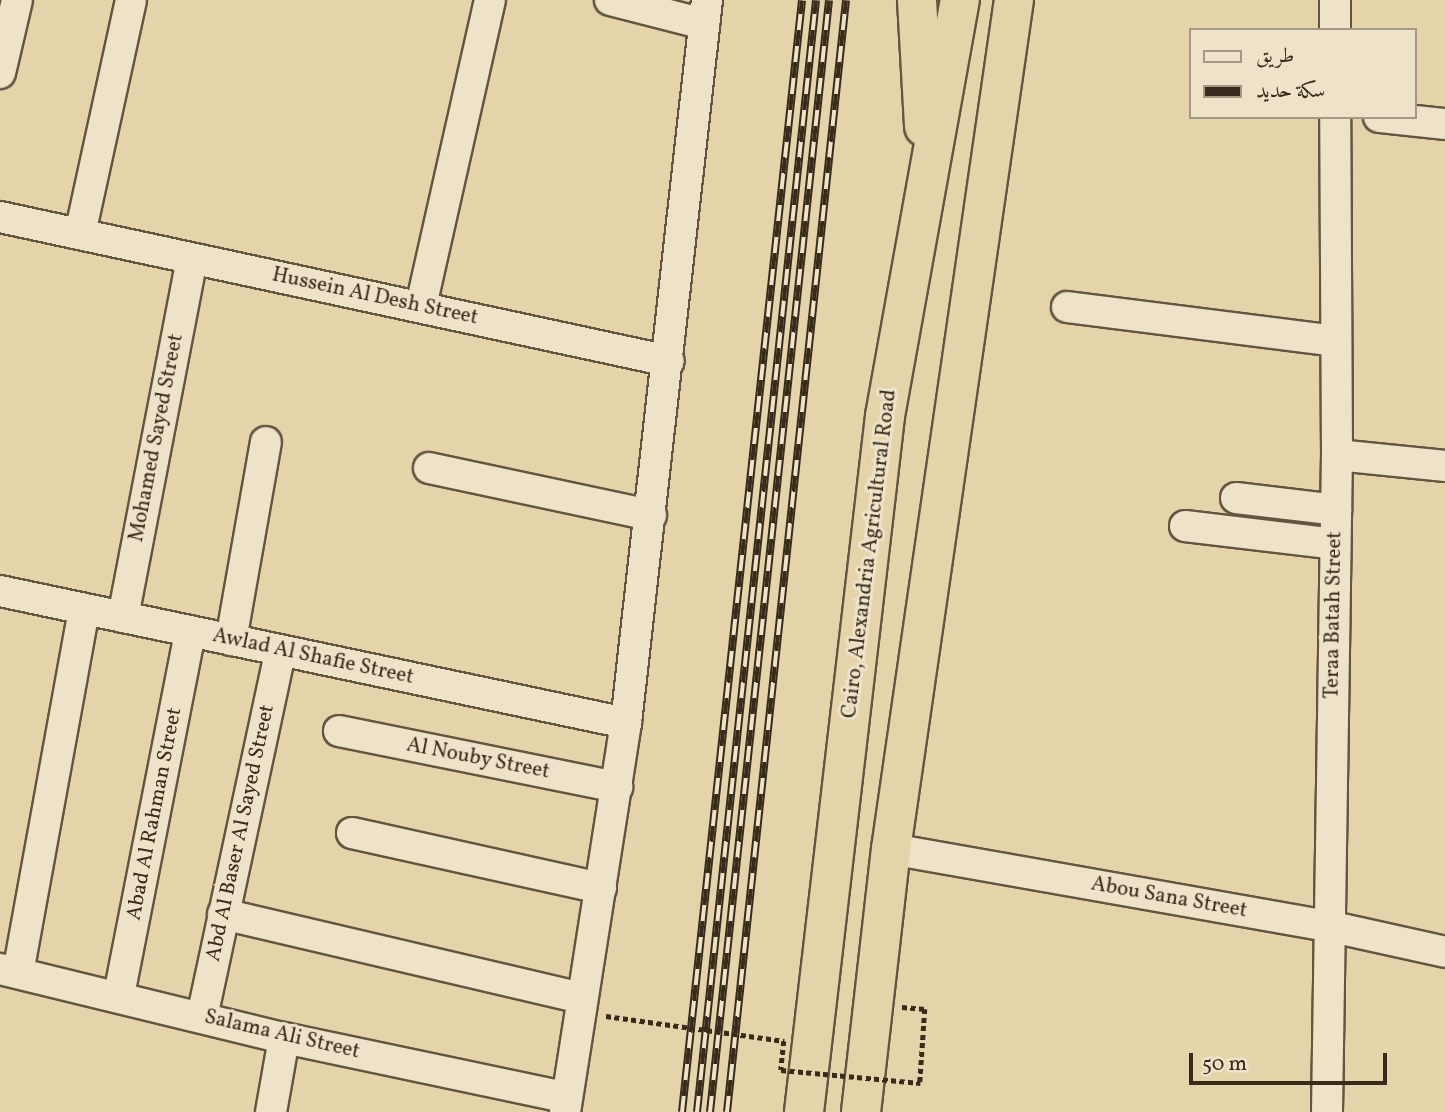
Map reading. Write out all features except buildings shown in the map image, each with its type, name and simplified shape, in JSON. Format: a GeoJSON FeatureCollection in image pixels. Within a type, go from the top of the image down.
{"type":"FeatureCollection","features":[{"type":"Feature","properties":{"kind":"highway"},"geometry":{"type":"LineString","coordinates":[[917,0],[928,188]]}},
{"type":"Feature","properties":{"kind":"highway","name":"Cairo, Alexandria Agricultural Road"},"geometry":{"type":"LineString","coordinates":[[804,1112],[885,416],[960,0]]}},
{"type":"Feature","properties":{"kind":"highway"},"geometry":{"type":"LineString","coordinates":[[861,1112],[891,849],[1014,0]]}},
{"type":"Feature","properties":{"kind":"street"},"geometry":{"type":"LineString","coordinates":[[0,73],[17,0]]}},
{"type":"Feature","properties":{"kind":"street"},"geometry":{"type":"LineString","coordinates":[[80,234],[131,0]]}},
{"type":"Feature","properties":{"kind":"street"},"geometry":{"type":"LineString","coordinates":[[421,306],[490,0]]}},
{"type":"Feature","properties":{"kind":"street"},"geometry":{"type":"LineString","coordinates":[[565,1105],[626,723],[669,361],[706,12],[610,0]]}},
{"type":"Feature","properties":{"kind":"street"},"geometry":{"type":"LineString","coordinates":[[1335,0],[1335,28]]}},
{"type":"Feature","properties":{"kind":"street","name":"Teraa Batah Street"},"geometry":{"type":"LineString","coordinates":[[1327,1112],[1337,455],[1335,119]]}},
{"type":"Feature","properties":{"kind":"street"},"geometry":{"type":"LineString","coordinates":[[1398,119],[1445,124]]}},
{"type":"Feature","properties":{"kind":"street","name":"Hussein Al Desh Street"},"geometry":{"type":"LineString","coordinates":[[0,217],[669,361]]}},
{"type":"Feature","properties":{"kind":"street","name":"Mohamed Sayed Street"},"geometry":{"type":"LineString","coordinates":[[123,617],[192,258]]}},
{"type":"Feature","properties":{"kind":"street"},"geometry":{"type":"LineString","coordinates":[[1067,307],[1336,341]]}},
{"type":"Feature","properties":{"kind":"street"},"geometry":{"type":"LineString","coordinates":[[231,640],[266,442]]}},
{"type":"Feature","properties":{"kind":"street"},"geometry":{"type":"LineString","coordinates":[[1337,455],[1445,466]]}},
{"type":"Feature","properties":{"kind":"street"},"geometry":{"type":"LineString","coordinates":[[429,468],[651,515]]}},
{"type":"Feature","properties":{"kind":"street"},"geometry":{"type":"LineString","coordinates":[[1236,498],[1336,510]]}},
{"type":"Feature","properties":{"kind":"street"},"geometry":{"type":"LineString","coordinates":[[1185,526],[1335,544]]}},
{"type":"Feature","properties":{"kind":"street","name":"Awlad Al Shafie Street"},"geometry":{"type":"LineString","coordinates":[[0,591],[626,723]]}},
{"type":"Feature","properties":{"kind":"street"},"geometry":{"type":"LineString","coordinates":[[9,971],[84,610]]}},
{"type":"Feature","properties":{"kind":"street","name":"Abad Al Rahman Street"},"geometry":{"type":"LineString","coordinates":[[120,995],[190,632]]}},
{"type":"Feature","properties":{"kind":"street","name":"Abd Al Baser Al Sayed Street"},"geometry":{"type":"LineString","coordinates":[[201,1017],[281,650]]}},
{"type":"Feature","properties":{"kind":"street","name":"Al Nouby Street"},"geometry":{"type":"LineString","coordinates":[[338,731],[617,787]]}},
{"type":"Feature","properties":{"kind":"street"},"geometry":{"type":"LineString","coordinates":[[352,833],[601,888]]}},
{"type":"Feature","properties":{"kind":"street","name":"Abou Sana Street"},"geometry":{"type":"LineString","coordinates":[[891,849],[1328,926],[1445,952]]}},
{"type":"Feature","properties":{"kind":"street"},"geometry":{"type":"LineString","coordinates":[[223,914],[582,998]]}},
{"type":"Feature","properties":{"kind":"street","name":"Salama Ali Street"},"geometry":{"type":"LineString","coordinates":[[9,971],[120,995],[284,1038],[565,1105]]}},
{"type":"Feature","properties":{"kind":"street"},"geometry":{"type":"LineString","coordinates":[[271,1112],[284,1038]]}},
{"type":"Feature","properties":{"kind":"path"},"geometry":{"type":"LineString","coordinates":[[606,1016],[784,1041],[781,1070],[920,1083],[925,1009]]}},
{"type":"Feature","properties":{"kind":"railway"},"geometry":{"type":"LineString","coordinates":[[682,1112],[802,0]]}},
{"type":"Feature","properties":{"kind":"railway"},"geometry":{"type":"LineString","coordinates":[[697,1112],[816,0]]}},
{"type":"Feature","properties":{"kind":"railway"},"geometry":{"type":"LineString","coordinates":[[710,1112],[829,0]]}},
{"type":"Feature","properties":{"kind":"railway"},"geometry":{"type":"LineString","coordinates":[[727,1112],[846,0]]}}]}
